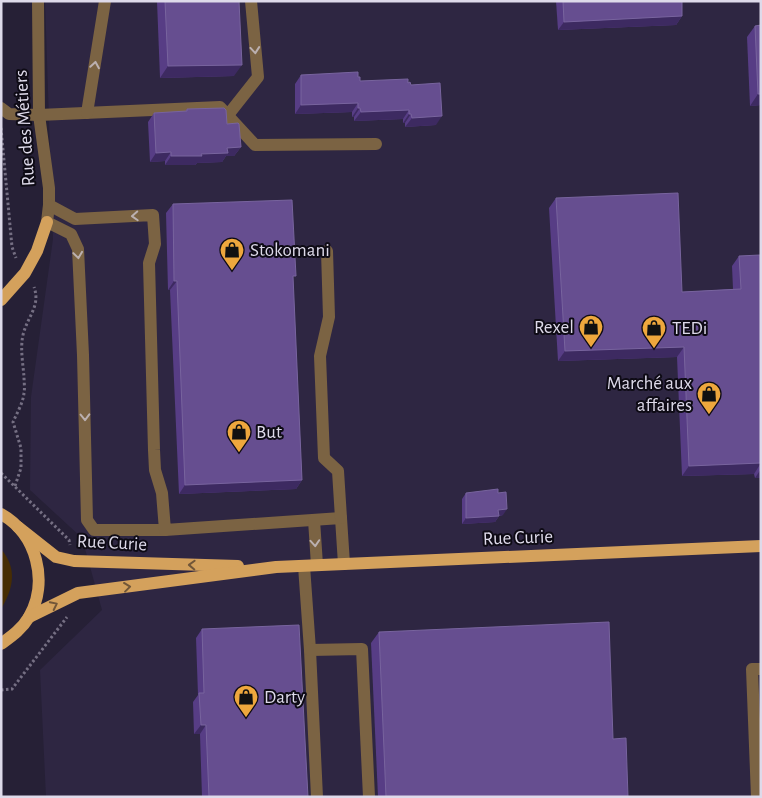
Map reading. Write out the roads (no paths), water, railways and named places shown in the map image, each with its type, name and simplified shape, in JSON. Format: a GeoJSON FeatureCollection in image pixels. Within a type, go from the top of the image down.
{"type":"FeatureCollection","features":[{"type":"Feature","properties":{"kind":"main road"},"geometry":{"type":"LineString","coordinates":[[1,300],[25,273],[38,251],[48,222]]}},
{"type":"Feature","properties":{"kind":"main road","name":"Rue Curie"},"geometry":{"type":"LineString","coordinates":[[1,514],[8,517],[56,557],[74,561],[276,568]]}},
{"type":"Feature","properties":{"kind":"main road"},"geometry":{"type":"LineString","coordinates":[[1,644],[17,632],[29,617],[38,594],[39,570],[32,546],[18,527]]}},
{"type":"Feature","properties":{"kind":"main road","name":"Rue Curie"},"geometry":{"type":"LineString","coordinates":[[29,617],[78,593],[276,568],[761,546]]}},
{"type":"Feature","properties":{"kind":"street","name":"Rue des Métiers"},"geometry":{"type":"LineString","coordinates":[[38,1],[39,115],[49,188],[48,222]]}},
{"type":"Feature","properties":{"kind":"street"},"geometry":{"type":"LineString","coordinates":[[87,113],[105,1]]}},
{"type":"Feature","properties":{"kind":"street"},"geometry":{"type":"LineString","coordinates":[[228,115],[258,78],[252,1]]}},
{"type":"Feature","properties":{"kind":"street"},"geometry":{"type":"LineString","coordinates":[[1,108],[9,114],[39,115],[220,107],[255,145],[376,144]]}},
{"type":"Feature","properties":{"kind":"street"},"geometry":{"type":"LineString","coordinates":[[49,205],[75,219],[153,215],[155,244],[149,262],[156,470],[162,494],[165,530]]}},
{"type":"Feature","properties":{"kind":"street"},"geometry":{"type":"LineString","coordinates":[[48,222],[71,234],[78,249],[87,520],[94,530],[165,530],[341,518]]}},
{"type":"Feature","properties":{"kind":"street"},"geometry":{"type":"LineString","coordinates":[[327,251],[329,317],[320,356],[324,458],[338,471],[344,564]]}},
{"type":"Feature","properties":{"kind":"street"},"geometry":{"type":"LineString","coordinates":[[314,520],[317,565]]}},
{"type":"Feature","properties":{"kind":"street"},"geometry":{"type":"LineString","coordinates":[[304,566],[317,797]]}},
{"type":"Feature","properties":{"kind":"street"},"geometry":{"type":"LineString","coordinates":[[310,650],[362,648],[369,797]]}},
{"type":"Feature","properties":{"kind":"street"},"geometry":{"type":"LineString","coordinates":[[757,797],[752,669],[761,669]]}},
{"type":"Feature","properties":{"kind":"place","name":"Stokomani"},"geometry":{"type":"Point","coordinates":[232,271]}},
{"type":"Feature","properties":{"kind":"place","name":"Rexel"},"geometry":{"type":"Point","coordinates":[591,348]}},
{"type":"Feature","properties":{"kind":"place","name":"TEDi"},"geometry":{"type":"Point","coordinates":[654,349]}},
{"type":"Feature","properties":{"kind":"place","name":"Marché aux affaires"},"geometry":{"type":"Point","coordinates":[709,415]}},
{"type":"Feature","properties":{"kind":"place","name":"But"},"geometry":{"type":"Point","coordinates":[239,453]}},
{"type":"Feature","properties":{"kind":"place","name":"Darty"},"geometry":{"type":"Point","coordinates":[246,718]}}]}
